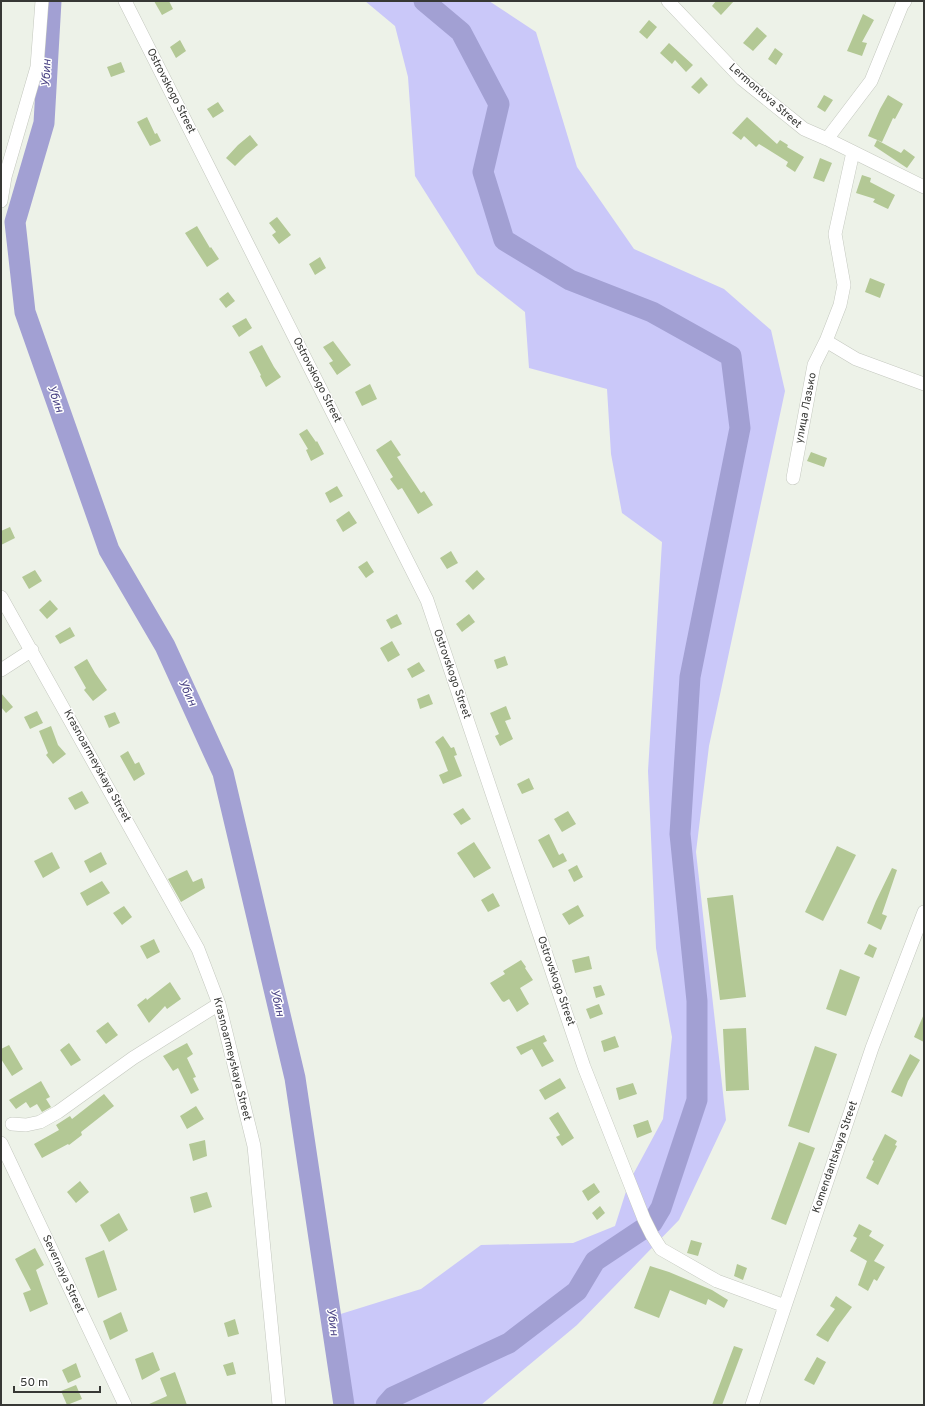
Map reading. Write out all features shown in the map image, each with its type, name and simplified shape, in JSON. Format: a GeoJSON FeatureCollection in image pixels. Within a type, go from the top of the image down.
{"type":"FeatureCollection","features":[{"type":"Feature","properties":{"kind":"street"},"geometry":{"type":"LineString","coordinates":[[1,201],[5,177],[37,67],[42,1]]}},
{"type":"Feature","properties":{"kind":"street","name":"Ostrovskogo Street"},"geometry":{"type":"LineString","coordinates":[[125,1],[427,600],[584,1067],[644,1219],[652,1235],[661,1249],[717,1281],[785,1306]]}},
{"type":"Feature","properties":{"kind":"street","name":"Lermontova Street"},"geometry":{"type":"LineString","coordinates":[[668,1],[742,79],[804,129],[924,187]]}},
{"type":"Feature","properties":{"kind":"street"},"geometry":{"type":"LineString","coordinates":[[827,139],[871,81],[905,1]]}},
{"type":"Feature","properties":{"kind":"street","name":"улица Лазько"},"geometry":{"type":"LineString","coordinates":[[793,478],[814,365],[826,341],[840,305],[844,285],[835,234],[853,152]]}},
{"type":"Feature","properties":{"kind":"street"},"geometry":{"type":"LineString","coordinates":[[826,341],[856,359],[924,384]]}},
{"type":"Feature","properties":{"kind":"street","name":"Krasnoarmeyskaya Street"},"geometry":{"type":"LineString","coordinates":[[1,597],[198,949],[219,1004],[254,1146],[279,1405]]}},
{"type":"Feature","properties":{"kind":"street"},"geometry":{"type":"LineString","coordinates":[[1,670],[32,650]]}},
{"type":"Feature","properties":{"kind":"street","name":"Komendantskaya Street"},"geometry":{"type":"LineString","coordinates":[[752,1405],[872,1048],[924,912]]}},
{"type":"Feature","properties":{"kind":"street"},"geometry":{"type":"LineString","coordinates":[[12,1124],[26,1125],[40,1122],[58,1112],[133,1058],[219,1004]]}},
{"type":"Feature","properties":{"kind":"street","name":"Severnaya Street"},"geometry":{"type":"LineString","coordinates":[[1,1143],[125,1405]]}},
{"type":"Feature","properties":{"kind":"shaded area"},"geometry":{"type":"Polygon","coordinates":[[[365,1],[489,1],[536,32],[577,167],[634,249],[724,289],[771,330],[785,391],[709,746],[696,852],[726,1120],[679,1220],[577,1325],[481,1405],[345,1405],[331,1317],[421,1289],[481,1245],[573,1243],[615,1226],[629,1182],[663,1119],[672,1037],[656,948],[648,771],[662,542],[622,513],[611,454],[607,389],[529,368],[525,312],[477,274],[415,176],[408,77],[395,26],[365,1]]]}},
{"type":"Feature","properties":{"kind":"building"},"geometry":{"type":"Polygon","coordinates":[[[154,1],[169,1],[173,9],[162,15],[154,1]]]}},
{"type":"Feature","properties":{"kind":"building"},"geometry":{"type":"Polygon","coordinates":[[[716,1],[734,1],[721,15],[712,6],[716,1]]]}},
{"type":"Feature","properties":{"kind":"building"},"geometry":{"type":"Polygon","coordinates":[[[863,14],[874,20],[862,42],[867,43],[862,56],[847,51],[863,14]]]}},
{"type":"Feature","properties":{"kind":"building"},"geometry":{"type":"Polygon","coordinates":[[[649,20],[657,27],[647,39],[639,32],[649,20]]]}},
{"type":"Feature","properties":{"kind":"building"},"geometry":{"type":"Polygon","coordinates":[[[757,27],[767,36],[753,51],[743,43],[757,27]]]}},
{"type":"Feature","properties":{"kind":"building"},"geometry":{"type":"Polygon","coordinates":[[[180,40],[186,51],[176,58],[170,47],[180,40]]]}},
{"type":"Feature","properties":{"kind":"building"},"geometry":{"type":"Polygon","coordinates":[[[669,43],[693,65],[686,72],[675,60],[672,64],[660,53],[669,43]]]}},
{"type":"Feature","properties":{"kind":"building"},"geometry":{"type":"Polygon","coordinates":[[[775,48],[783,54],[776,65],[768,59],[775,48]]]}},
{"type":"Feature","properties":{"kind":"building"},"geometry":{"type":"Polygon","coordinates":[[[121,62],[125,72],[111,77],[107,67],[121,62]]]}},
{"type":"Feature","properties":{"kind":"building"},"geometry":{"type":"Polygon","coordinates":[[[701,77],[708,85],[699,94],[691,87],[701,77]]]}},
{"type":"Feature","properties":{"kind":"building"},"geometry":{"type":"Polygon","coordinates":[[[824,95],[833,100],[825,112],[817,107],[824,95]]]}},
{"type":"Feature","properties":{"kind":"building"},"geometry":{"type":"Polygon","coordinates":[[[888,95],[903,104],[895,119],[893,118],[882,142],[868,136],[888,95]]]}},
{"type":"Feature","properties":{"kind":"building"},"geometry":{"type":"Polygon","coordinates":[[[218,102],[224,111],[213,118],[207,109],[218,102]]]}},
{"type":"Feature","properties":{"kind":"building"},"geometry":{"type":"Polygon","coordinates":[[[147,117],[155,134],[157,133],[161,141],[150,146],[137,122],[147,117]]]}},
{"type":"Feature","properties":{"kind":"building"},"geometry":{"type":"Polygon","coordinates":[[[747,117],[777,144],[780,140],[788,145],[787,147],[804,157],[795,172],[786,166],[788,162],[759,144],[756,147],[744,136],[741,140],[732,133],[747,117]]]}},
{"type":"Feature","properties":{"kind":"building"},"geometry":{"type":"Polygon","coordinates":[[[250,135],[258,145],[235,166],[226,158],[250,135]]]}},
{"type":"Feature","properties":{"kind":"building"},"geometry":{"type":"Polygon","coordinates":[[[877,140],[901,153],[904,149],[915,157],[907,168],[874,146],[877,140]]]}},
{"type":"Feature","properties":{"kind":"building"},"geometry":{"type":"Polygon","coordinates":[[[820,158],[832,163],[824,182],[813,178],[820,158]]]}},
{"type":"Feature","properties":{"kind":"building"},"geometry":{"type":"Polygon","coordinates":[[[862,175],[871,178],[870,182],[895,195],[888,209],[873,202],[875,199],[856,193],[862,175]]]}},
{"type":"Feature","properties":{"kind":"building"},"geometry":{"type":"Polygon","coordinates":[[[277,217],[291,235],[279,244],[272,235],[276,232],[269,223],[277,217]]]}},
{"type":"Feature","properties":{"kind":"building"},"geometry":{"type":"Polygon","coordinates":[[[197,226],[210,248],[211,247],[219,259],[207,267],[185,233],[197,226]]]}},
{"type":"Feature","properties":{"kind":"building"},"geometry":{"type":"Polygon","coordinates":[[[320,257],[326,268],[315,275],[309,264],[320,257]]]}},
{"type":"Feature","properties":{"kind":"building"},"geometry":{"type":"Polygon","coordinates":[[[870,278],[885,284],[880,298],[865,292],[870,278]]]}},
{"type":"Feature","properties":{"kind":"building"},"geometry":{"type":"Polygon","coordinates":[[[228,292],[235,301],[226,308],[219,299],[228,292]]]}},
{"type":"Feature","properties":{"kind":"building"},"geometry":{"type":"Polygon","coordinates":[[[246,318],[252,328],[239,337],[232,326],[246,318]]]}},
{"type":"Feature","properties":{"kind":"building"},"geometry":{"type":"Polygon","coordinates":[[[333,341],[351,365],[337,375],[329,363],[333,361],[323,347],[333,341]]]}},
{"type":"Feature","properties":{"kind":"building"},"geometry":{"type":"Polygon","coordinates":[[[262,345],[281,377],[266,387],[249,352],[262,345]]]}},
{"type":"Feature","properties":{"kind":"building"},"geometry":{"type":"Polygon","coordinates":[[[370,384],[377,399],[362,406],[355,392],[370,384]]]}},
{"type":"Feature","properties":{"kind":"building"},"geometry":{"type":"Polygon","coordinates":[[[307,429],[316,442],[317,441],[324,454],[311,461],[306,450],[308,449],[299,434],[307,429]]]}},
{"type":"Feature","properties":{"kind":"building"},"geometry":{"type":"Polygon","coordinates":[[[391,440],[401,455],[397,457],[421,493],[424,491],[433,505],[418,514],[402,488],[398,490],[390,479],[393,477],[376,450],[391,440]]]}},
{"type":"Feature","properties":{"kind":"building"},"geometry":{"type":"Polygon","coordinates":[[[811,452],[827,458],[824,467],[807,461],[811,452]]]}},
{"type":"Feature","properties":{"kind":"building"},"geometry":{"type":"Polygon","coordinates":[[[337,486],[343,496],[330,503],[325,493],[337,486]]]}},
{"type":"Feature","properties":{"kind":"building"},"geometry":{"type":"Polygon","coordinates":[[[349,511],[357,523],[343,532],[336,520],[349,511]]]}},
{"type":"Feature","properties":{"kind":"building"},"geometry":{"type":"Polygon","coordinates":[[[10,527],[15,538],[1,545],[1,531],[10,527]]]}},
{"type":"Feature","properties":{"kind":"building"},"geometry":{"type":"Polygon","coordinates":[[[451,551],[458,563],[447,569],[440,558],[451,551]]]}},
{"type":"Feature","properties":{"kind":"building"},"geometry":{"type":"Polygon","coordinates":[[[367,561],[374,572],[366,578],[358,567],[367,561]]]}},
{"type":"Feature","properties":{"kind":"building"},"geometry":{"type":"Polygon","coordinates":[[[35,570],[42,581],[29,589],[22,577],[35,570]]]}},
{"type":"Feature","properties":{"kind":"building"},"geometry":{"type":"Polygon","coordinates":[[[477,570],[485,579],[473,590],[465,581],[477,570]]]}},
{"type":"Feature","properties":{"kind":"building"},"geometry":{"type":"Polygon","coordinates":[[[50,600],[58,609],[47,619],[39,610],[50,600]]]}},
{"type":"Feature","properties":{"kind":"building"},"geometry":{"type":"Polygon","coordinates":[[[397,614],[402,624],[391,629],[386,620],[397,614]]]}},
{"type":"Feature","properties":{"kind":"building"},"geometry":{"type":"Polygon","coordinates":[[[469,614],[475,622],[462,632],[456,624],[469,614]]]}},
{"type":"Feature","properties":{"kind":"building"},"geometry":{"type":"Polygon","coordinates":[[[70,627],[75,636],[60,644],[55,636],[70,627]]]}},
{"type":"Feature","properties":{"kind":"building"},"geometry":{"type":"Polygon","coordinates":[[[392,641],[400,655],[388,662],[380,648],[392,641]]]}},
{"type":"Feature","properties":{"kind":"building"},"geometry":{"type":"Polygon","coordinates":[[[505,656],[508,665],[497,669],[494,660],[505,656]]]}},
{"type":"Feature","properties":{"kind":"building"},"geometry":{"type":"Polygon","coordinates":[[[87,659],[107,690],[93,701],[84,690],[86,688],[74,667],[87,659]]]}},
{"type":"Feature","properties":{"kind":"building"},"geometry":{"type":"Polygon","coordinates":[[[419,662],[425,671],[412,678],[407,669],[419,662]]]}},
{"type":"Feature","properties":{"kind":"building"},"geometry":{"type":"Polygon","coordinates":[[[1,693],[13,707],[6,713],[1,707],[1,693]]]}},
{"type":"Feature","properties":{"kind":"building"},"geometry":{"type":"Polygon","coordinates":[[[429,694],[433,704],[420,709],[417,699],[429,694]]]}},
{"type":"Feature","properties":{"kind":"building"},"geometry":{"type":"Polygon","coordinates":[[[506,706],[511,719],[505,721],[513,739],[500,746],[495,736],[499,734],[490,713],[506,706]]]}},
{"type":"Feature","properties":{"kind":"building"},"geometry":{"type":"Polygon","coordinates":[[[37,711],[43,723],[30,729],[24,717],[37,711]]]}},
{"type":"Feature","properties":{"kind":"building"},"geometry":{"type":"Polygon","coordinates":[[[115,712],[120,723],[109,728],[104,716],[115,712]]]}},
{"type":"Feature","properties":{"kind":"building"},"geometry":{"type":"Polygon","coordinates":[[[51,726],[58,745],[66,754],[53,764],[46,755],[48,753],[39,731],[51,726]]]}},
{"type":"Feature","properties":{"kind":"building"},"geometry":{"type":"Polygon","coordinates":[[[443,736],[451,748],[454,747],[457,755],[454,756],[462,776],[443,784],[439,775],[448,771],[440,750],[435,742],[443,736]]]}},
{"type":"Feature","properties":{"kind":"building"},"geometry":{"type":"Polygon","coordinates":[[[128,751],[135,764],[139,762],[145,774],[134,781],[120,756],[128,751]]]}},
{"type":"Feature","properties":{"kind":"building"},"geometry":{"type":"Polygon","coordinates":[[[529,778],[534,789],[522,794],[517,784],[529,778]]]}},
{"type":"Feature","properties":{"kind":"building"},"geometry":{"type":"Polygon","coordinates":[[[82,791],[89,803],[75,810],[68,798],[82,791]]]}},
{"type":"Feature","properties":{"kind":"building"},"geometry":{"type":"Polygon","coordinates":[[[463,808],[471,819],[461,825],[453,814],[463,808]]]}},
{"type":"Feature","properties":{"kind":"building"},"geometry":{"type":"Polygon","coordinates":[[[568,811],[576,824],[562,832],[554,819],[568,811]]]}},
{"type":"Feature","properties":{"kind":"building"},"geometry":{"type":"Polygon","coordinates":[[[549,834],[559,855],[563,853],[567,861],[553,868],[538,840],[549,834]]]}},
{"type":"Feature","properties":{"kind":"building"},"geometry":{"type":"Polygon","coordinates":[[[474,842],[491,868],[474,878],[457,853],[474,842]]]}},
{"type":"Feature","properties":{"kind":"building"},"geometry":{"type":"Polygon","coordinates":[[[837,846],[856,855],[823,921],[805,912],[837,846]]]}},
{"type":"Feature","properties":{"kind":"building"},"geometry":{"type":"Polygon","coordinates":[[[52,852],[60,868],[43,878],[34,861],[52,852]]]}},
{"type":"Feature","properties":{"kind":"building"},"geometry":{"type":"Polygon","coordinates":[[[101,852],[107,864],[90,873],[84,861],[101,852]]]}},
{"type":"Feature","properties":{"kind":"building"},"geometry":{"type":"Polygon","coordinates":[[[577,865],[583,877],[574,882],[568,870],[577,865]]]}},
{"type":"Feature","properties":{"kind":"building"},"geometry":{"type":"Polygon","coordinates":[[[892,868],[897,870],[882,914],[887,916],[881,930],[867,923],[892,868]]]}},
{"type":"Feature","properties":{"kind":"building"},"geometry":{"type":"Polygon","coordinates":[[[187,870],[193,882],[202,878],[205,888],[181,902],[168,879],[187,870]]]}},
{"type":"Feature","properties":{"kind":"building"},"geometry":{"type":"Polygon","coordinates":[[[102,881],[110,893],[87,906],[80,893],[102,881]]]}},
{"type":"Feature","properties":{"kind":"building"},"geometry":{"type":"Polygon","coordinates":[[[493,893],[500,906],[488,912],[481,900],[493,893]]]}},
{"type":"Feature","properties":{"kind":"building"},"geometry":{"type":"Polygon","coordinates":[[[733,895],[746,997],[720,1000],[707,898],[733,895]]]}},
{"type":"Feature","properties":{"kind":"building"},"geometry":{"type":"Polygon","coordinates":[[[578,905],[584,916],[569,925],[562,914],[578,905]]]}},
{"type":"Feature","properties":{"kind":"building"},"geometry":{"type":"Polygon","coordinates":[[[124,906],[132,917],[122,925],[113,913],[124,906]]]}},
{"type":"Feature","properties":{"kind":"building"},"geometry":{"type":"Polygon","coordinates":[[[154,939],[160,952],[147,959],[140,946],[154,939]]]}},
{"type":"Feature","properties":{"kind":"building"},"geometry":{"type":"Polygon","coordinates":[[[869,944],[877,948],[873,958],[864,954],[869,944]]]}},
{"type":"Feature","properties":{"kind":"building"},"geometry":{"type":"Polygon","coordinates":[[[589,956],[592,969],[575,973],[572,960],[589,956]]]}},
{"type":"Feature","properties":{"kind":"building"},"geometry":{"type":"Polygon","coordinates":[[[521,960],[533,980],[520,988],[529,1004],[517,1012],[509,999],[504,1002],[502,1001],[490,983],[505,974],[503,971],[521,960]]]}},
{"type":"Feature","properties":{"kind":"building"},"geometry":{"type":"Polygon","coordinates":[[[840,969],[860,977],[846,1016],[826,1009],[840,969]]]}},
{"type":"Feature","properties":{"kind":"building"},"geometry":{"type":"Polygon","coordinates":[[[170,982],[181,999],[167,1009],[165,1006],[149,1023],[137,1005],[146,998],[147,1000],[170,982]]]}},
{"type":"Feature","properties":{"kind":"building"},"geometry":{"type":"Polygon","coordinates":[[[601,985],[605,995],[596,998],[593,987],[601,985]]]}},
{"type":"Feature","properties":{"kind":"building"},"geometry":{"type":"Polygon","coordinates":[[[599,1004],[603,1014],[590,1019],[586,1009],[599,1004]]]}},
{"type":"Feature","properties":{"kind":"building"},"geometry":{"type":"Polygon","coordinates":[[[924,1014],[924,1042],[914,1037],[924,1014]]]}},
{"type":"Feature","properties":{"kind":"building"},"geometry":{"type":"Polygon","coordinates":[[[108,1022],[118,1035],[106,1044],[96,1031],[108,1022]]]}},
{"type":"Feature","properties":{"kind":"building"},"geometry":{"type":"Polygon","coordinates":[[[746,1028],[749,1090],[726,1091],[723,1029],[746,1028]]]}},
{"type":"Feature","properties":{"kind":"building"},"geometry":{"type":"Polygon","coordinates":[[[544,1035],[547,1041],[543,1043],[554,1061],[542,1067],[532,1049],[521,1055],[516,1047],[544,1035]]]}},
{"type":"Feature","properties":{"kind":"building"},"geometry":{"type":"Polygon","coordinates":[[[615,1036],[619,1047],[604,1052],[601,1041],[615,1036]]]}},
{"type":"Feature","properties":{"kind":"building"},"geometry":{"type":"Polygon","coordinates":[[[69,1043],[81,1060],[71,1066],[60,1050],[69,1043]]]}},
{"type":"Feature","properties":{"kind":"building"},"geometry":{"type":"Polygon","coordinates":[[[187,1043],[193,1054],[187,1058],[196,1077],[193,1078],[199,1090],[191,1094],[178,1068],[173,1071],[163,1056],[187,1043]]]}},
{"type":"Feature","properties":{"kind":"building"},"geometry":{"type":"Polygon","coordinates":[[[9,1045],[23,1069],[12,1076],[1,1059],[1,1049],[9,1045]]]}},
{"type":"Feature","properties":{"kind":"building"},"geometry":{"type":"Polygon","coordinates":[[[815,1046],[837,1054],[809,1133],[788,1126],[815,1046]]]}},
{"type":"Feature","properties":{"kind":"building"},"geometry":{"type":"Polygon","coordinates":[[[910,1054],[920,1060],[908,1081],[902,1097],[891,1092],[910,1054]]]}},
{"type":"Feature","properties":{"kind":"building"},"geometry":{"type":"Polygon","coordinates":[[[560,1078],[566,1088],[545,1100],[539,1090],[560,1078]]]}},
{"type":"Feature","properties":{"kind":"building"},"geometry":{"type":"Polygon","coordinates":[[[41,1081],[50,1097],[46,1099],[51,1107],[42,1112],[37,1104],[30,1108],[26,1102],[16,1109],[9,1100],[41,1081]]]}},
{"type":"Feature","properties":{"kind":"building"},"geometry":{"type":"Polygon","coordinates":[[[633,1083],[637,1094],[619,1100],[616,1088],[633,1083]]]}},
{"type":"Feature","properties":{"kind":"building"},"geometry":{"type":"Polygon","coordinates":[[[104,1094],[114,1106],[81,1132],[82,1135],[69,1145],[68,1144],[42,1158],[34,1144],[59,1130],[56,1125],[70,1116],[72,1119],[104,1094]]]}},
{"type":"Feature","properties":{"kind":"building"},"geometry":{"type":"Polygon","coordinates":[[[196,1106],[204,1119],[187,1129],[180,1116],[196,1106]]]}},
{"type":"Feature","properties":{"kind":"building"},"geometry":{"type":"Polygon","coordinates":[[[558,1112],[574,1138],[562,1146],[556,1137],[560,1135],[549,1118],[558,1112]]]}},
{"type":"Feature","properties":{"kind":"building"},"geometry":{"type":"Polygon","coordinates":[[[648,1120],[652,1132],[637,1138],[633,1125],[648,1120]]]}},
{"type":"Feature","properties":{"kind":"building"},"geometry":{"type":"Polygon","coordinates":[[[885,1134],[897,1141],[895,1145],[897,1146],[878,1185],[866,1178],[874,1161],[872,1160],[885,1134]]]}},
{"type":"Feature","properties":{"kind":"building"},"geometry":{"type":"Polygon","coordinates":[[[205,1140],[207,1156],[193,1161],[189,1144],[205,1140]]]}},
{"type":"Feature","properties":{"kind":"building"},"geometry":{"type":"Polygon","coordinates":[[[799,1142],[815,1148],[786,1225],[771,1219],[799,1142]]]}},
{"type":"Feature","properties":{"kind":"building"},"geometry":{"type":"Polygon","coordinates":[[[80,1181],[89,1192],[76,1203],[67,1192],[80,1181]]]}},
{"type":"Feature","properties":{"kind":"building"},"geometry":{"type":"Polygon","coordinates":[[[594,1183],[600,1192],[588,1201],[582,1191],[594,1183]]]}},
{"type":"Feature","properties":{"kind":"building"},"geometry":{"type":"Polygon","coordinates":[[[207,1192],[212,1207],[194,1213],[190,1197],[207,1192]]]}},
{"type":"Feature","properties":{"kind":"building"},"geometry":{"type":"Polygon","coordinates":[[[600,1206],[605,1213],[597,1220],[592,1213],[600,1206]]]}},
{"type":"Feature","properties":{"kind":"building"},"geometry":{"type":"Polygon","coordinates":[[[119,1213],[128,1230],[109,1242],[100,1225],[119,1213]]]}},
{"type":"Feature","properties":{"kind":"building"},"geometry":{"type":"Polygon","coordinates":[[[859,1224],[872,1231],[869,1236],[884,1245],[874,1261],[885,1267],[877,1281],[874,1279],[868,1291],[858,1285],[867,1261],[850,1251],[857,1238],[853,1236],[859,1224]]]}},
{"type":"Feature","properties":{"kind":"building"},"geometry":{"type":"Polygon","coordinates":[[[691,1240],[702,1243],[698,1256],[687,1253],[691,1240]]]}},
{"type":"Feature","properties":{"kind":"building"},"geometry":{"type":"Polygon","coordinates":[[[35,1248],[44,1265],[36,1270],[48,1304],[30,1312],[23,1293],[31,1290],[15,1259],[35,1248]]]}},
{"type":"Feature","properties":{"kind":"building"},"geometry":{"type":"Polygon","coordinates":[[[104,1250],[117,1290],[98,1298],[85,1258],[104,1250]]]}},
{"type":"Feature","properties":{"kind":"building"},"geometry":{"type":"Polygon","coordinates":[[[737,1264],[747,1268],[743,1280],[734,1276],[737,1264]]]}},
{"type":"Feature","properties":{"kind":"building"},"geometry":{"type":"Polygon","coordinates":[[[650,1266],[669,1272],[712,1290],[728,1300],[724,1308],[708,1299],[706,1305],[670,1290],[659,1318],[634,1308],[650,1266]]]}},
{"type":"Feature","properties":{"kind":"building"},"geometry":{"type":"Polygon","coordinates":[[[836,1296],[852,1307],[828,1342],[816,1335],[835,1309],[830,1306],[836,1296]]]}},
{"type":"Feature","properties":{"kind":"building"},"geometry":{"type":"Polygon","coordinates":[[[121,1312],[128,1331],[110,1340],[103,1321],[121,1312]]]}},
{"type":"Feature","properties":{"kind":"building"},"geometry":{"type":"Polygon","coordinates":[[[235,1319],[239,1334],[228,1337],[224,1323],[235,1319]]]}},
{"type":"Feature","properties":{"kind":"building"},"geometry":{"type":"Polygon","coordinates":[[[734,1346],[743,1349],[722,1405],[712,1405],[734,1346]]]}},
{"type":"Feature","properties":{"kind":"building"},"geometry":{"type":"Polygon","coordinates":[[[153,1352],[160,1370],[142,1380],[135,1359],[153,1352]]]}},
{"type":"Feature","properties":{"kind":"building"},"geometry":{"type":"Polygon","coordinates":[[[817,1357],[826,1362],[814,1385],[804,1380],[817,1357]]]}},
{"type":"Feature","properties":{"kind":"building"},"geometry":{"type":"Polygon","coordinates":[[[233,1362],[236,1374],[227,1376],[223,1365],[233,1362]]]}},
{"type":"Feature","properties":{"kind":"building"},"geometry":{"type":"Polygon","coordinates":[[[76,1363],[81,1377],[68,1383],[62,1370],[76,1363]]]}},
{"type":"Feature","properties":{"kind":"building"},"geometry":{"type":"Polygon","coordinates":[[[175,1372],[187,1405],[147,1405],[167,1396],[160,1378],[175,1372]]]}},
{"type":"Feature","properties":{"kind":"building"},"geometry":{"type":"Polygon","coordinates":[[[76,1385],[82,1399],[67,1405],[61,1391],[76,1385]]]}},
{"type":"Feature","properties":{"kind":"waterway","name":"Убин"},"geometry":{"type":"LineString","coordinates":[[51,1],[44,123],[15,222],[25,312],[109,550],[165,646],[223,773],[295,1078],[344,1405]]}},
{"type":"Feature","properties":{"kind":"waterway"},"geometry":{"type":"LineString","coordinates":[[386,1405],[393,1397],[509,1343],[577,1291],[595,1261],[652,1223],[661,1208],[697,1100],[697,1001],[680,834],[690,677],[740,428],[731,356],[652,312],[570,280],[504,240],[483,172],[499,104],[461,32],[424,1]]}}]}
